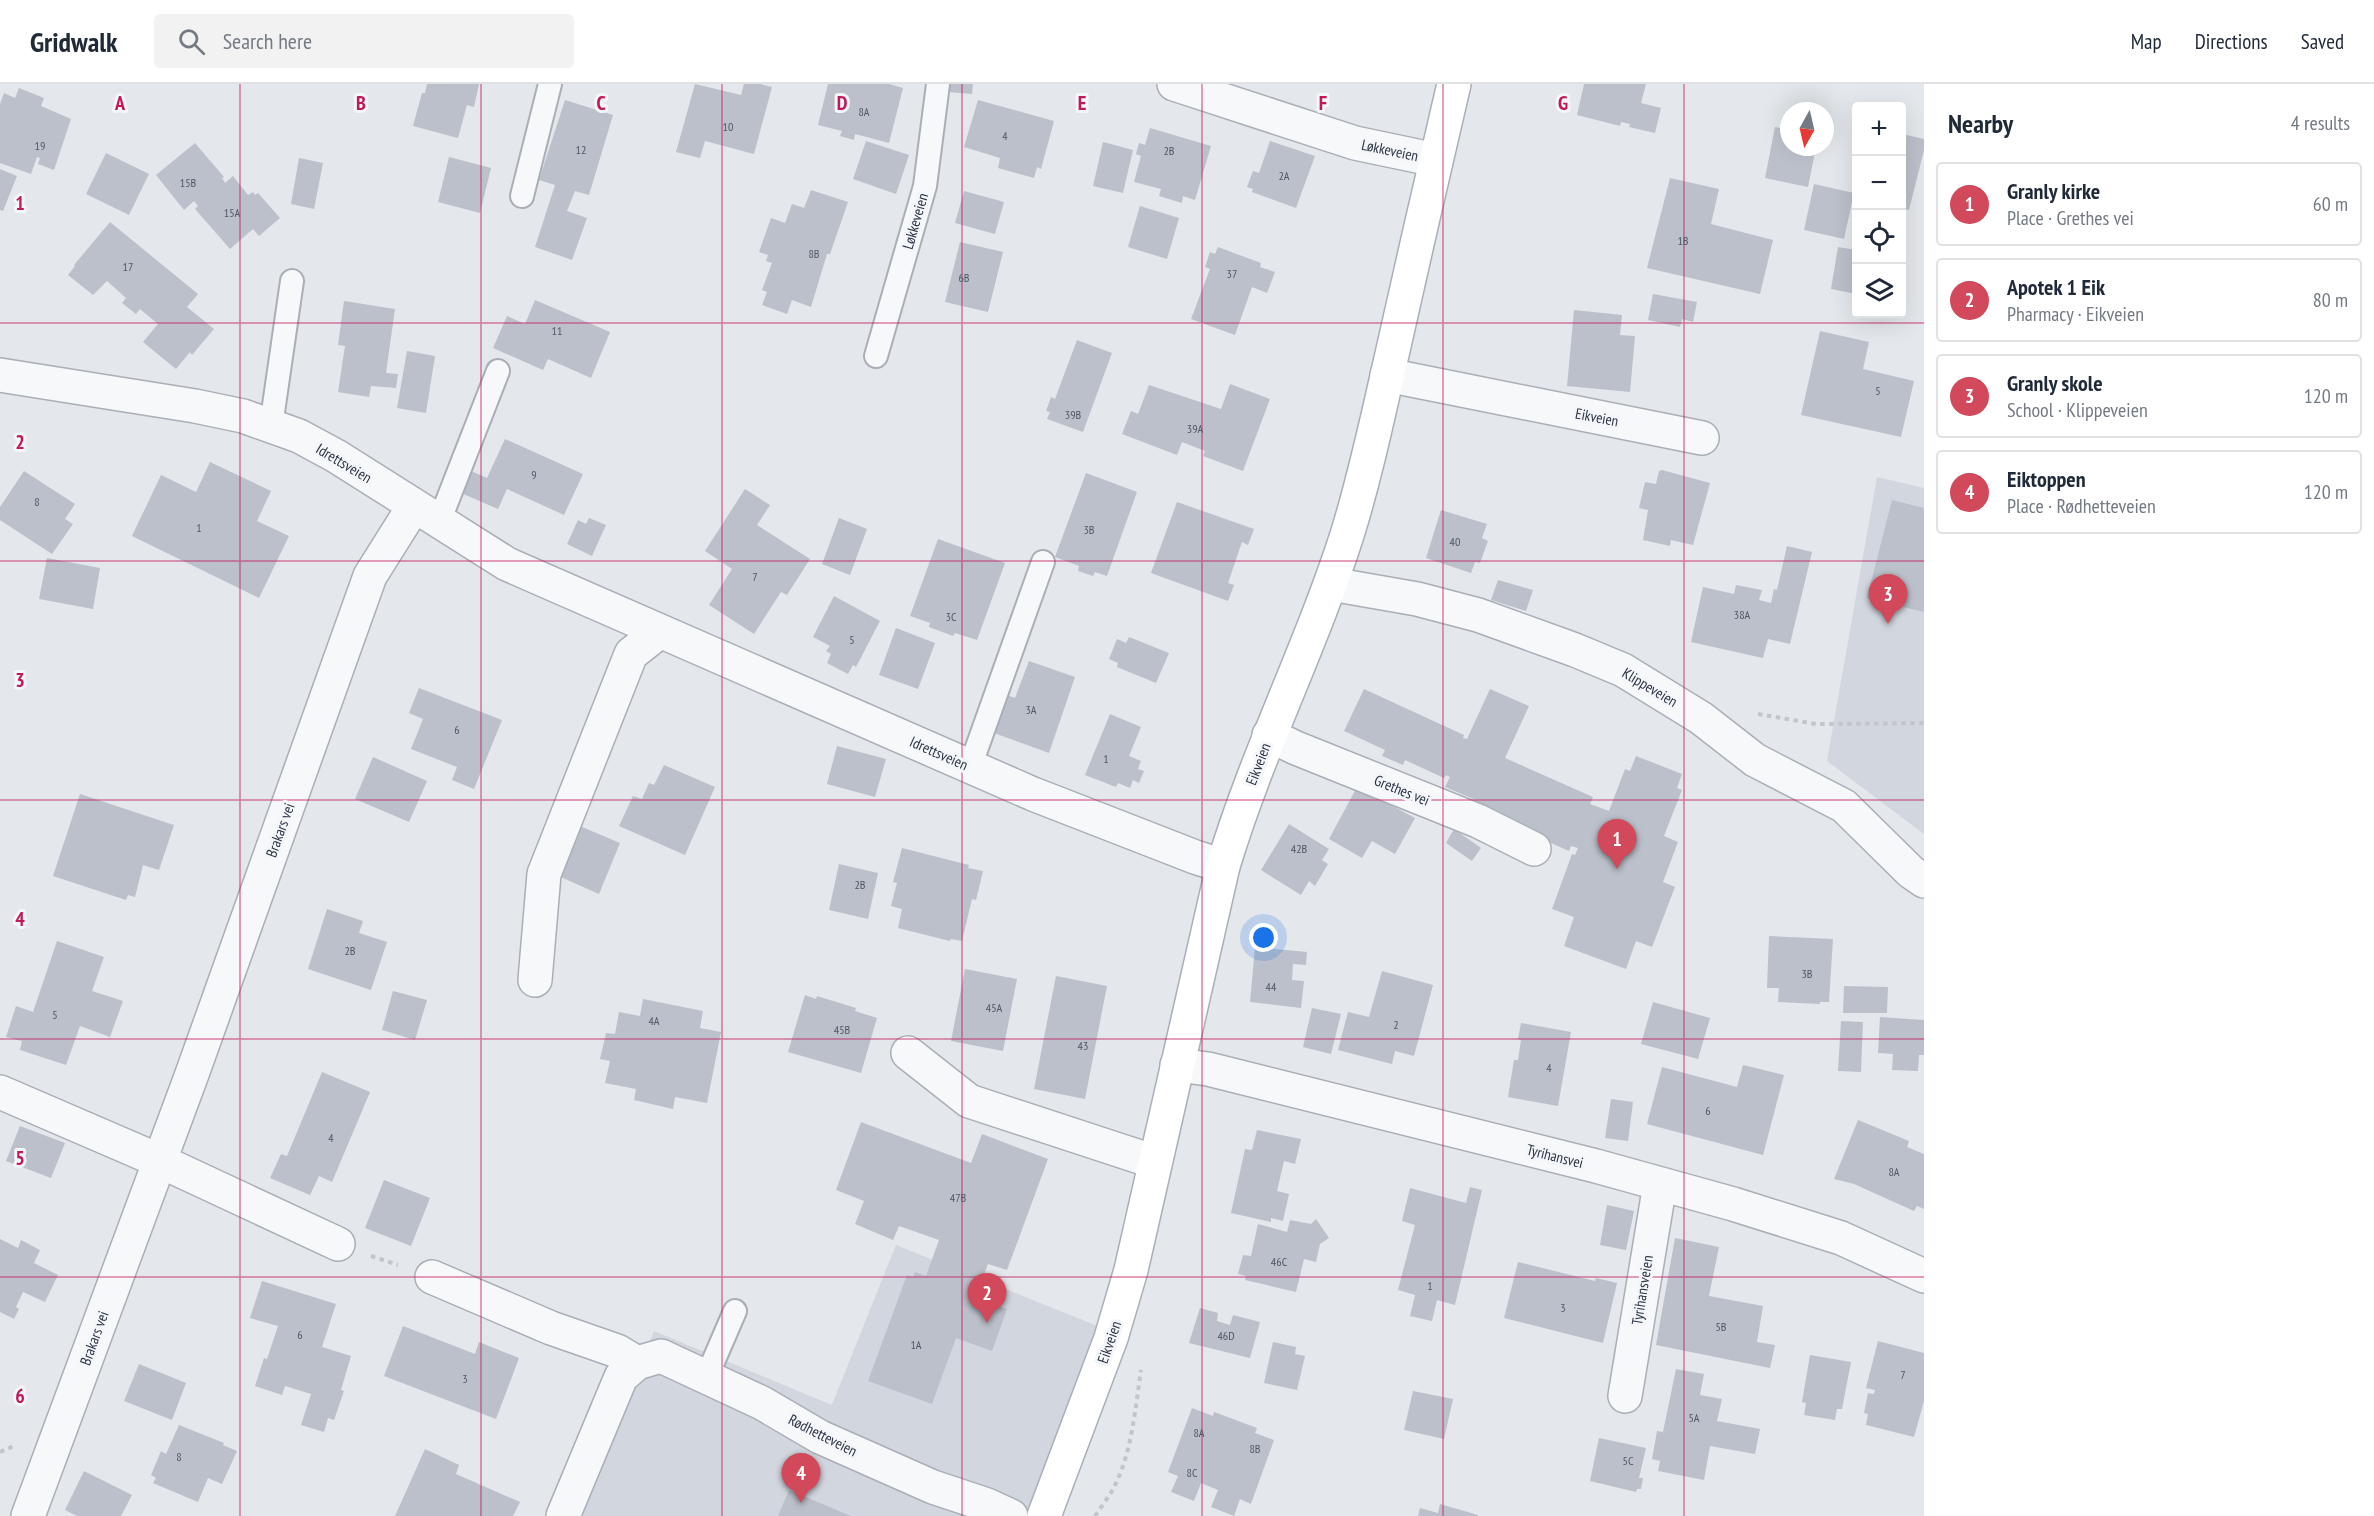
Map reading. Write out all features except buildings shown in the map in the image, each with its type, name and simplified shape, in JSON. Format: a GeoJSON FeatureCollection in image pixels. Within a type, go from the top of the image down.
{"type":"FeatureCollection","features":[{"type":"Feature","properties":{"kind":"main road","name":"Eikveien"},"geometry":{"type":"LineString","coordinates":[[1044,1516],[1112,1338],[1131,1270],[1223,866],[1239,814],[1269,735],[1309,643],[1348,532],[1387,375],[1454,84]]}},
{"type":"Feature","properties":{"kind":"street","name":"Løkkeveien"},"geometry":{"type":"LineString","coordinates":[[1174,84],[1355,143],[1436,160]]}},
{"type":"Feature","properties":{"kind":"street","name":"Idrettsveien"},"geometry":{"type":"LineString","coordinates":[[0,375],[195,406],[243,416],[299,436],[336,456],[507,564],[970,766],[1173,849],[1223,866]]}},
{"type":"Feature","properties":{"kind":"street","name":"Eikveien"},"geometry":{"type":"LineString","coordinates":[[1387,375],[1702,438]]}},
{"type":"Feature","properties":{"kind":"street","name":"Brakars vei"},"geometry":{"type":"LineString","coordinates":[[28,1516],[160,1161],[370,576],[427,514]]}},
{"type":"Feature","properties":{"kind":"street","name":"Klippeveien"},"geometry":{"type":"LineString","coordinates":[[1331,584],[1417,599],[1478,615],[1623,670],[1701,718],[1755,760],[1844,806],[1911,872],[1924,881]]}},
{"type":"Feature","properties":{"kind":"street"},"geometry":{"type":"LineString","coordinates":[[535,980],[543,874],[632,654],[659,632]]}},
{"type":"Feature","properties":{"kind":"street","name":"Grethes vei"},"geometry":{"type":"LineString","coordinates":[[1269,735],[1478,821],[1534,849]]}},
{"type":"Feature","properties":{"kind":"street"},"geometry":{"type":"LineString","coordinates":[[908,1053],[969,1101],[1155,1162]]}},
{"type":"Feature","properties":{"kind":"street","name":"Tyrihansvei"},"geometry":{"type":"LineString","coordinates":[[1176,1065],[1208,1069],[1733,1204],[1841,1238],[1924,1276]]}},
{"type":"Feature","properties":{"kind":"street"},"geometry":{"type":"LineString","coordinates":[[0,1092],[160,1161],[338,1244]]}},
{"type":"Feature","properties":{"kind":"street","name":"Tyrihansveien"},"geometry":{"type":"LineString","coordinates":[[1625,1396],[1660,1184]]}},
{"type":"Feature","properties":{"kind":"street"},"geometry":{"type":"LineString","coordinates":[[432,1277],[551,1328],[617,1351],[637,1363],[621,1377],[563,1516]]}},
{"type":"Feature","properties":{"kind":"street","name":"Rødhetteveien"},"geometry":{"type":"LineString","coordinates":[[637,1363],[661,1356],[762,1403],[820,1437],[933,1487],[987,1505],[1011,1516]]}},
{"type":"Feature","properties":{"kind":"lane"},"geometry":{"type":"LineString","coordinates":[[522,196],[550,84]]}},
{"type":"Feature","properties":{"kind":"lane","name":"Løkkeveien"},"geometry":{"type":"LineString","coordinates":[[876,356],[925,186],[938,84]]}},
{"type":"Feature","properties":{"kind":"lane"},"geometry":{"type":"LineString","coordinates":[[271,426],[292,281]]}},
{"type":"Feature","properties":{"kind":"lane"},"geometry":{"type":"LineString","coordinates":[[427,514],[498,371]]}},
{"type":"Feature","properties":{"kind":"lane"},"geometry":{"type":"LineString","coordinates":[[970,766],[1043,562]]}},
{"type":"Feature","properties":{"kind":"lane"},"geometry":{"type":"LineString","coordinates":[[707,1376],[735,1311]]}},
{"type":"Feature","properties":{"kind":"path"},"geometry":{"type":"LineString","coordinates":[[1748,712],[1816,724],[1924,723]]}},
{"type":"Feature","properties":{"kind":"path"},"geometry":{"type":"LineString","coordinates":[[338,1244],[432,1277]]}},
{"type":"Feature","properties":{"kind":"path"},"geometry":{"type":"LineString","coordinates":[[1095,1516],[1113,1488],[1122,1468],[1132,1426],[1141,1369]]}},
{"type":"Feature","properties":{"kind":"shaded area"},"geometry":{"type":"Polygon","coordinates":[[[1877,477],[1924,488],[1924,834],[1827,761],[1877,477]]]}},
{"type":"Feature","properties":{"kind":"shaded area"},"geometry":{"type":"Polygon","coordinates":[[[896,1245],[1100,1327],[1030,1516],[577,1516],[654,1331],[832,1405],[896,1245]]]}},
{"type":"Feature","properties":{"kind":"place","name":"Granly skole"},"geometry":{"type":"Point","coordinates":[1888,624]}},
{"type":"Feature","properties":{"kind":"place","name":"Granly kirke"},"geometry":{"type":"Point","coordinates":[1617,869]}},
{"type":"Feature","properties":{"kind":"place","name":"Apotek 1 Eik"},"geometry":{"type":"Point","coordinates":[987,1323]}},
{"type":"Feature","properties":{"kind":"place","name":"Eiktoppen"},"geometry":{"type":"Point","coordinates":[801,1503]}}]}
